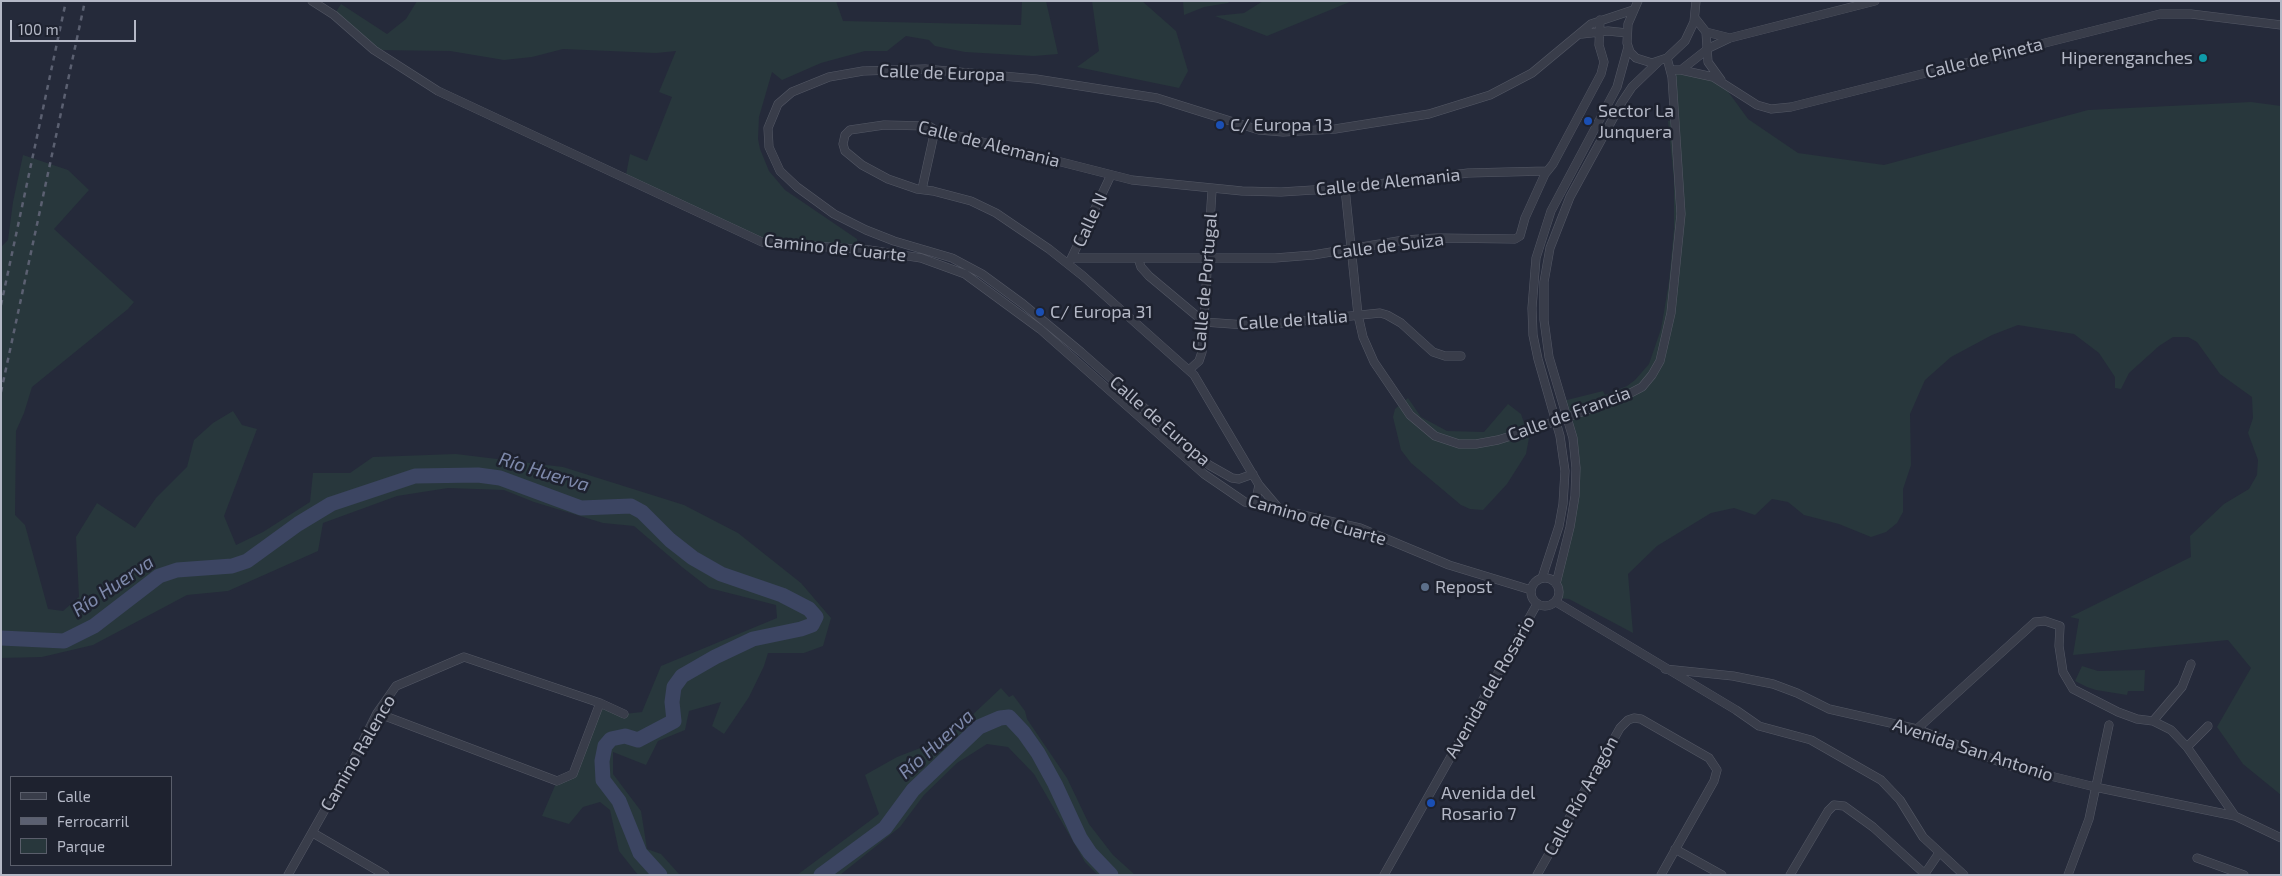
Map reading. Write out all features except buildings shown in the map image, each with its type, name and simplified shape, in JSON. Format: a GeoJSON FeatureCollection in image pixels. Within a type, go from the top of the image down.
{"type":"FeatureCollection","features":[{"type":"Feature","properties":{"kind":"street","name":"Camino de Cuarte"},"geometry":{"type":"LineString","coordinates":[[312,1],[334,15],[374,50],[438,90],[762,242],[869,250],[921,258],[965,274],[1040,330],[1204,474],[1245,502],[1264,508],[1360,528],[1449,565],[1531,590]]}},
{"type":"Feature","properties":{"kind":"street"},"geometry":{"type":"LineString","coordinates":[[1638,1],[1633,10],[1626,34],[1628,47],[1633,55],[1646,63],[1658,62],[1667,58],[1685,41],[1695,18],[1697,3]]}},
{"type":"Feature","properties":{"kind":"street"},"geometry":{"type":"LineString","coordinates":[[1681,70],[1707,50],[1730,38],[1875,1]]}},
{"type":"Feature","properties":{"kind":"street","name":"Calle de Europa"},"geometry":{"type":"LineString","coordinates":[[1253,474],[1238,479],[1232,478],[1209,465],[1081,352],[1023,304],[982,274],[952,258],[894,241],[866,230],[834,214],[797,187],[780,171],[769,147],[768,128],[774,111],[782,99],[792,92],[815,82],[863,71],[913,69],[1036,79],[1157,98],[1238,125],[1272,132],[1316,131],[1409,118],[1462,105],[1522,79],[1600,20],[1633,10]]}},
{"type":"Feature","properties":{"kind":"street","name":"Calle de Pineta"},"geometry":{"type":"LineString","coordinates":[[1671,70],[1681,70],[1713,77],[1757,105],[1771,109],[1791,107],[2160,14],[2191,14],[2281,25]]}},
{"type":"Feature","properties":{"kind":"street"},"geometry":{"type":"LineString","coordinates":[[1695,18],[1706,32],[1730,38]]}},
{"type":"Feature","properties":{"kind":"street","name":"Calle de Suiza"},"geometry":{"type":"LineString","coordinates":[[1070,260],[1275,258],[1352,249],[1404,240],[1437,238],[1515,239],[1520,236],[1532,202],[1547,171],[1553,164],[1601,74],[1604,58],[1599,45],[1600,20]]}},
{"type":"Feature","properties":{"kind":"street"},"geometry":{"type":"LineString","coordinates":[[1581,34],[1613,31],[1626,34]]}},
{"type":"Feature","properties":{"kind":"street","name":"Calle de Pineta"},"geometry":{"type":"LineString","coordinates":[[1706,32],[1710,66],[1724,83]]}},
{"type":"Feature","properties":{"kind":"street"},"geometry":{"type":"LineString","coordinates":[[1581,34],[1594,40],[1599,45]]}},
{"type":"Feature","properties":{"kind":"street"},"geometry":{"type":"LineString","coordinates":[[1542,578],[1559,526],[1563,504],[1565,471],[1560,436],[1540,368],[1534,335],[1532,299],[1536,258],[1551,212],[1617,87],[1628,47]]}},
{"type":"Feature","properties":{"kind":"street","name":"Calle de Francia"},"geometry":{"type":"LineString","coordinates":[[1344,188],[1358,315],[1363,337],[1374,362],[1410,415],[1429,433],[1446,441],[1459,444],[1476,444],[1498,440],[1623,397],[1642,387],[1660,361],[1671,313],[1681,214],[1671,70],[1667,58]]}},
{"type":"Feature","properties":{"kind":"street"},"geometry":{"type":"LineString","coordinates":[[1556,584],[1570,527],[1576,468],[1573,438],[1549,357],[1544,320],[1544,282],[1550,248],[1570,197],[1622,102],[1632,88],[1658,62]]}},
{"type":"Feature","properties":{"kind":"street","name":"Calle de Alemania"},"geometry":{"type":"LineString","coordinates":[[1281,511],[1259,485],[1199,383],[1189,370],[1070,260],[996,213],[970,201],[917,189],[888,178],[862,164],[845,151],[843,144],[845,135],[850,130],[859,128],[908,125],[929,126],[935,130],[1111,175],[1154,184],[1212,190],[1281,192],[1344,188],[1468,173],[1547,171]]}},
{"type":"Feature","properties":{"kind":"street"},"geometry":{"type":"LineString","coordinates":[[922,189],[935,130]]}},
{"type":"Feature","properties":{"kind":"street","name":"Calle N"},"geometry":{"type":"LineString","coordinates":[[1070,260],[1111,175]]}},
{"type":"Feature","properties":{"kind":"street","name":"Calle de Portugal"},"geometry":{"type":"LineString","coordinates":[[1189,370],[1201,357],[1212,190]]}},
{"type":"Feature","properties":{"kind":"street"},"geometry":{"type":"LineString","coordinates":[[1138,258],[1141,267],[1149,276],[1204,322]]}},
{"type":"Feature","properties":{"kind":"street","name":"Calle de Italia"},"geometry":{"type":"LineString","coordinates":[[1204,322],[1246,325],[1373,313],[1387,315],[1401,323],[1433,352],[1445,356],[1460,356]]}},
{"type":"Feature","properties":{"kind":"street"},"geometry":{"type":"LineString","coordinates":[[1255,505],[1259,485]]}},
{"type":"Feature","properties":{"kind":"street"},"geometry":{"type":"LineString","coordinates":[[1264,508],[1267,494]]}},
{"type":"Feature","properties":{"kind":"street"},"geometry":{"type":"LineString","coordinates":[[1542,578],[1550,579],[1556,584],[1559,593],[1556,602],[1549,606],[1537,604],[1532,598],[1531,590],[1535,582],[1542,578]]}},
{"type":"Feature","properties":{"kind":"street"},"geometry":{"type":"LineString","coordinates":[[1556,602],[1665,669],[1702,689],[1759,726],[1811,740],[1881,780],[1900,800],[1923,837],[1964,875]]}},
{"type":"Feature","properties":{"kind":"street","name":"Avenida del Rosario"},"geometry":{"type":"LineString","coordinates":[[1384,875],[1537,604]]}},
{"type":"Feature","properties":{"kind":"street"},"geometry":{"type":"LineString","coordinates":[[1917,729],[2035,622],[2045,621],[2060,626],[2059,646],[2062,672],[2073,689],[2118,712],[2137,719],[2153,721],[2171,730],[2187,747],[2235,816]]}},
{"type":"Feature","properties":{"kind":"street","name":"Camino Ralenco"},"geometry":{"type":"LineString","coordinates":[[288,875],[313,833],[377,713],[396,686],[464,657],[600,703],[624,714]]}},
{"type":"Feature","properties":{"kind":"street"},"geometry":{"type":"LineString","coordinates":[[2153,721],[2182,687],[2191,664]]}},
{"type":"Feature","properties":{"kind":"street","name":"Avenida San Antonio"},"geometry":{"type":"LineString","coordinates":[[1665,669],[1708,673],[1773,684],[1797,693],[1829,709],[1852,716],[1881,719],[1917,729],[2010,766],[2095,788],[2235,816],[2281,838]]}},
{"type":"Feature","properties":{"kind":"street"},"geometry":{"type":"LineString","coordinates":[[1702,689],[1708,673]]}},
{"type":"Feature","properties":{"kind":"street"},"geometry":{"type":"LineString","coordinates":[[377,713],[557,781],[573,774],[600,703]]}},
{"type":"Feature","properties":{"kind":"street","name":"Calle Río Aragón"},"geometry":{"type":"LineString","coordinates":[[1537,875],[1620,728],[1628,720],[1634,718],[1641,719],[1709,758],[1716,767],[1714,780],[1675,849]]}},
{"type":"Feature","properties":{"kind":"street"},"geometry":{"type":"LineString","coordinates":[[2068,875],[2087,827],[2109,725]]}},
{"type":"Feature","properties":{"kind":"street"},"geometry":{"type":"LineString","coordinates":[[2187,747],[2208,726]]}},
{"type":"Feature","properties":{"kind":"street"},"geometry":{"type":"LineString","coordinates":[[1790,875],[1834,805],[1844,806],[1873,827],[1925,874],[1939,853]]}},
{"type":"Feature","properties":{"kind":"street"},"geometry":{"type":"LineString","coordinates":[[313,833],[385,875]]}},
{"type":"Feature","properties":{"kind":"street"},"geometry":{"type":"LineString","coordinates":[[1661,875],[1675,849],[1722,875]]}},
{"type":"Feature","properties":{"kind":"street"},"geometry":{"type":"LineString","coordinates":[[2197,858],[2244,875]]}},
{"type":"Feature","properties":{"kind":"green space"},"geometry":{"type":"Polygon","coordinates":[[[417,1],[836,1],[843,21],[1021,25],[1022,1],[1046,1],[1058,54],[1034,56],[965,52],[935,46],[929,40],[906,36],[887,51],[865,51],[821,63],[782,80],[772,72],[759,117],[758,139],[769,171],[785,190],[857,239],[858,250],[762,242],[625,180],[630,154],[647,161],[672,97],[659,92],[676,51],[656,53],[563,49],[532,57],[504,60],[450,51],[374,50],[334,15],[341,4],[387,34],[406,19],[417,1]]]}},
{"type":"Feature","properties":{"kind":"green space"},"geometry":{"type":"Polygon","coordinates":[[[1092,1],[1142,1],[1176,31],[1188,71],[1179,88],[1077,67],[1099,51],[1092,1]]]}},
{"type":"Feature","properties":{"kind":"green space"},"geometry":{"type":"Polygon","coordinates":[[[1183,1],[1230,1],[1204,7],[1184,15],[1183,1]]]}},
{"type":"Feature","properties":{"kind":"green space"},"geometry":{"type":"Polygon","coordinates":[[[1263,1],[1352,1],[1267,36],[1215,16],[1244,13],[1263,1]]]}},
{"type":"Feature","properties":{"kind":"green space"},"geometry":{"type":"Polygon","coordinates":[[[1671,70],[1721,82],[1748,119],[1798,153],[1884,165],[2088,110],[2251,102],[2281,106],[2281,795],[2243,764],[2217,727],[2251,668],[2228,640],[2073,655],[2079,619],[2070,617],[2191,557],[2190,536],[2224,504],[2249,489],[2257,475],[2258,460],[2248,433],[2253,418],[2252,397],[2220,374],[2197,342],[2188,337],[2173,337],[2159,346],[2129,373],[2121,389],[2115,388],[2115,377],[2099,353],[2074,334],[2018,325],[1992,335],[1951,357],[1925,380],[1910,414],[1911,465],[1903,489],[1903,512],[1897,523],[1886,532],[1871,537],[1839,524],[1804,515],[1788,502],[1772,499],[1755,515],[1734,508],[1711,513],[1657,546],[1628,574],[1633,633],[1569,599],[1558,598],[1559,588],[1556,584],[1570,527],[1576,468],[1563,401],[1603,391],[1605,395],[1627,386],[1649,364],[1661,329],[1669,282],[1674,228],[1674,180],[1668,121],[1675,120],[1671,70]]]}},
{"type":"Feature","properties":{"kind":"green space"},"geometry":{"type":"Polygon","coordinates":[[[23,155],[68,170],[89,190],[54,229],[134,302],[128,309],[32,387],[16,431],[15,515],[25,525],[48,609],[63,611],[79,597],[76,537],[97,503],[135,528],[156,498],[187,467],[194,440],[213,423],[233,411],[242,425],[257,429],[224,516],[236,545],[263,532],[310,502],[313,473],[350,473],[373,457],[456,454],[563,467],[684,505],[738,533],[801,583],[831,618],[823,646],[804,653],[768,653],[749,697],[724,734],[712,726],[721,702],[689,711],[685,730],[658,741],[646,765],[613,752],[613,774],[641,811],[647,849],[661,854],[679,874],[685,875],[638,875],[619,851],[610,810],[600,802],[583,807],[569,824],[542,816],[557,781],[573,774],[600,703],[624,714],[642,712],[661,666],[777,618],[776,605],[709,588],[634,526],[603,523],[534,502],[504,490],[448,488],[397,496],[323,523],[318,551],[228,591],[187,595],[93,645],[42,657],[1,658],[1,247],[8,240],[13,202],[23,155]]]}},
{"type":"Feature","properties":{"kind":"green space"},"geometry":{"type":"Polygon","coordinates":[[[1408,398],[1421,417],[1447,431],[1484,432],[1508,404],[1521,414],[1529,438],[1526,454],[1507,484],[1483,510],[1470,509],[1461,505],[1411,463],[1401,450],[1393,417],[1395,409],[1408,398]]]}},
{"type":"Feature","properties":{"kind":"green space"},"geometry":{"type":"Polygon","coordinates":[[[2082,666],[2098,671],[2145,670],[2144,691],[2128,691],[2127,695],[2087,687],[2075,681],[2082,666]]]}},
{"type":"Feature","properties":{"kind":"green space"},"geometry":{"type":"Polygon","coordinates":[[[1001,688],[1009,697],[1013,695],[1025,711],[1027,719],[1067,778],[1089,824],[1113,855],[1134,874],[1138,875],[1098,875],[1085,862],[1034,774],[1008,747],[987,744],[957,763],[924,795],[900,827],[840,875],[797,875],[879,814],[865,775],[897,757],[949,737],[1001,688]]]}},
{"type":"Feature","properties":{"kind":"waterway","name":"Río Huerva"},"geometry":{"type":"LineString","coordinates":[[1,638],[64,641],[94,626],[159,576],[177,570],[232,566],[247,561],[298,524],[331,504],[415,476],[478,475],[500,478],[581,508],[631,506],[642,512],[670,540],[693,558],[721,574],[782,595],[809,609],[816,617],[812,625],[753,639],[715,657],[682,676],[674,687],[672,702],[674,721],[638,740],[625,736],[611,739],[605,746],[602,761],[603,780],[619,801],[640,853],[660,875]]}},
{"type":"Feature","properties":{"kind":"waterway","name":"Río Huerva"},"geometry":{"type":"LineString","coordinates":[[821,875],[885,828],[913,790],[979,727],[1000,718],[1009,717],[1024,733],[1038,753],[1055,784],[1080,838],[1090,853],[1111,875]]}},
{"type":"Feature","properties":{"kind":"railway"},"geometry":{"type":"LineString","coordinates":[[1,305],[66,1]]}},
{"type":"Feature","properties":{"kind":"railway"},"geometry":{"type":"LineString","coordinates":[[1,392],[85,1]]}},
{"type":"Feature","properties":{"kind":"place","name":"Hiperenganches"},"geometry":{"type":"Point","coordinates":[2203,58]}},
{"type":"Feature","properties":{"kind":"place","name":"Sector La Junquera"},"geometry":{"type":"Point","coordinates":[1588,121]}},
{"type":"Feature","properties":{"kind":"place","name":"C/ Europa 13"},"geometry":{"type":"Point","coordinates":[1220,125]}},
{"type":"Feature","properties":{"kind":"place","name":"C/ Europa 31"},"geometry":{"type":"Point","coordinates":[1040,312]}},
{"type":"Feature","properties":{"kind":"place","name":"Repost"},"geometry":{"type":"Point","coordinates":[1425,587]}},
{"type":"Feature","properties":{"kind":"place","name":"Avenida del Rosario 7"},"geometry":{"type":"Point","coordinates":[1431,803]}}]}
